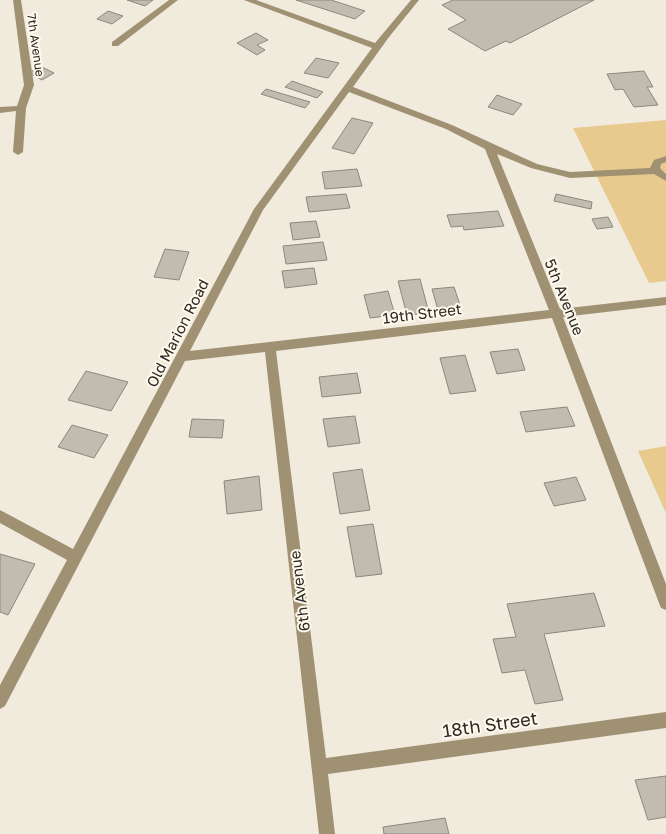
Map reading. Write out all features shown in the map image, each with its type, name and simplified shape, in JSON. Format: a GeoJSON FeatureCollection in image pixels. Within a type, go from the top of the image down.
{"type":"FeatureCollection","features":[{"type":"Feature","properties":{"kind":"street","name":"7th Avenue"},"geometry":{"type":"LineString","coordinates":[[17,0],[29,85],[21,108],[18,152]]}},
{"type":"Feature","properties":{"kind":"street"},"geometry":{"type":"LineString","coordinates":[[114,44],[174,0]]}},
{"type":"Feature","properties":{"kind":"street"},"geometry":{"type":"LineString","coordinates":[[248,0],[377,47]]}},
{"type":"Feature","properties":{"kind":"street","name":"Old Marion Road"},"geometry":{"type":"LineString","coordinates":[[0,701],[259,209],[377,47],[414,0]]}},
{"type":"Feature","properties":{"kind":"street"},"geometry":{"type":"LineString","coordinates":[[347,88],[449,127],[534,166],[570,175],[656,171],[666,178]]}},
{"type":"Feature","properties":{"kind":"street"},"geometry":{"type":"LineString","coordinates":[[0,110],[21,108]]}},
{"type":"Feature","properties":{"kind":"street","name":"5th Avenue"},"geometry":{"type":"LineString","coordinates":[[489,147],[556,313],[666,603]]}},
{"type":"Feature","properties":{"kind":"street"},"geometry":{"type":"LineString","coordinates":[[656,171],[655,165],[657,162],[666,159]]}},
{"type":"Feature","properties":{"kind":"street","name":"19th Street"},"geometry":{"type":"LineString","coordinates":[[181,357],[666,301]]}},
{"type":"Feature","properties":{"kind":"street","name":"6th Avenue"},"geometry":{"type":"LineString","coordinates":[[270,347],[328,834]]}},
{"type":"Feature","properties":{"kind":"street"},"geometry":{"type":"LineString","coordinates":[[0,516],[76,558]]}},
{"type":"Feature","properties":{"kind":"street","name":"18th Street"},"geometry":{"type":"LineString","coordinates":[[319,767],[666,720]]}},
{"type":"Feature","properties":{"kind":"shaded area"},"geometry":{"type":"Polygon","coordinates":[[[666,120],[666,281],[649,283],[573,128],[666,120]]]}},
{"type":"Feature","properties":{"kind":"shaded area"},"geometry":{"type":"Polygon","coordinates":[[[666,446],[666,513],[638,451],[666,446]]]}},
{"type":"Feature","properties":{"kind":"building"},"geometry":{"type":"Polygon","coordinates":[[[127,0],[153,0],[145,6],[127,0]]]}},
{"type":"Feature","properties":{"kind":"building"},"geometry":{"type":"Polygon","coordinates":[[[296,0],[331,0],[365,11],[355,19],[296,0]]]}},
{"type":"Feature","properties":{"kind":"building"},"geometry":{"type":"Polygon","coordinates":[[[453,0],[594,0],[510,43],[506,41],[485,51],[448,29],[466,20],[442,5],[453,0]]]}},
{"type":"Feature","properties":{"kind":"building"},"geometry":{"type":"Polygon","coordinates":[[[108,11],[123,16],[112,24],[97,19],[108,11]]]}},
{"type":"Feature","properties":{"kind":"building"},"geometry":{"type":"Polygon","coordinates":[[[256,33],[268,40],[257,45],[265,50],[257,55],[237,43],[256,33]]]}},
{"type":"Feature","properties":{"kind":"building"},"geometry":{"type":"Polygon","coordinates":[[[316,58],[339,63],[328,78],[304,73],[316,58]]]}},
{"type":"Feature","properties":{"kind":"building"},"geometry":{"type":"Polygon","coordinates":[[[40,66],[54,73],[42,80],[29,73],[40,66]]]}},
{"type":"Feature","properties":{"kind":"building"},"geometry":{"type":"Polygon","coordinates":[[[644,71],[653,87],[647,87],[658,105],[634,107],[623,89],[615,90],[607,74],[644,71]]]}},
{"type":"Feature","properties":{"kind":"building"},"geometry":{"type":"Polygon","coordinates":[[[292,81],[323,92],[317,98],[285,87],[292,81]]]}},
{"type":"Feature","properties":{"kind":"building"},"geometry":{"type":"Polygon","coordinates":[[[266,89],[310,102],[305,108],[261,94],[266,89]]]}},
{"type":"Feature","properties":{"kind":"building"},"geometry":{"type":"Polygon","coordinates":[[[497,95],[522,104],[513,115],[488,107],[497,95]]]}},
{"type":"Feature","properties":{"kind":"building"},"geometry":{"type":"Polygon","coordinates":[[[352,118],[373,123],[354,154],[332,148],[352,118]]]}},
{"type":"Feature","properties":{"kind":"building"},"geometry":{"type":"Polygon","coordinates":[[[357,169],[362,186],[325,189],[322,172],[357,169]]]}},
{"type":"Feature","properties":{"kind":"building"},"geometry":{"type":"Polygon","coordinates":[[[346,194],[350,208],[309,212],[306,197],[346,194]]]}},
{"type":"Feature","properties":{"kind":"building"},"geometry":{"type":"Polygon","coordinates":[[[556,194],[592,202],[591,209],[554,201],[556,194]]]}},
{"type":"Feature","properties":{"kind":"building"},"geometry":{"type":"Polygon","coordinates":[[[498,211],[504,226],[464,230],[463,226],[451,227],[447,215],[498,211]]]}},
{"type":"Feature","properties":{"kind":"building"},"geometry":{"type":"Polygon","coordinates":[[[608,217],[613,227],[597,229],[592,219],[608,217]]]}},
{"type":"Feature","properties":{"kind":"building"},"geometry":{"type":"Polygon","coordinates":[[[316,221],[320,237],[293,240],[290,223],[316,221]]]}},
{"type":"Feature","properties":{"kind":"building"},"geometry":{"type":"Polygon","coordinates":[[[323,242],[327,260],[286,264],[283,246],[323,242]]]}},
{"type":"Feature","properties":{"kind":"building"},"geometry":{"type":"Polygon","coordinates":[[[165,249],[189,252],[179,280],[154,277],[165,249]]]}},
{"type":"Feature","properties":{"kind":"building"},"geometry":{"type":"Polygon","coordinates":[[[314,268],[317,284],[285,288],[282,271],[314,268]]]}},
{"type":"Feature","properties":{"kind":"building"},"geometry":{"type":"Polygon","coordinates":[[[420,279],[429,313],[407,315],[398,281],[420,279]]]}},
{"type":"Feature","properties":{"kind":"building"},"geometry":{"type":"Polygon","coordinates":[[[454,287],[461,308],[438,310],[432,289],[454,287]]]}},
{"type":"Feature","properties":{"kind":"building"},"geometry":{"type":"Polygon","coordinates":[[[388,291],[395,315],[370,318],[364,295],[388,291]]]}},
{"type":"Feature","properties":{"kind":"building"},"geometry":{"type":"Polygon","coordinates":[[[518,349],[525,370],[497,374],[490,352],[518,349]]]}},
{"type":"Feature","properties":{"kind":"building"},"geometry":{"type":"Polygon","coordinates":[[[465,355],[476,391],[450,394],[440,358],[465,355]]]}},
{"type":"Feature","properties":{"kind":"building"},"geometry":{"type":"Polygon","coordinates":[[[86,371],[128,382],[111,411],[68,400],[86,371]]]}},
{"type":"Feature","properties":{"kind":"building"},"geometry":{"type":"Polygon","coordinates":[[[357,373],[361,393],[322,397],[319,377],[357,373]]]}},
{"type":"Feature","properties":{"kind":"building"},"geometry":{"type":"Polygon","coordinates":[[[567,407],[575,426],[526,432],[520,412],[567,407]]]}},
{"type":"Feature","properties":{"kind":"building"},"geometry":{"type":"Polygon","coordinates":[[[355,416],[360,443],[328,447],[323,419],[355,416]]]}},
{"type":"Feature","properties":{"kind":"building"},"geometry":{"type":"Polygon","coordinates":[[[192,419],[224,420],[222,438],[189,437],[192,419]]]}},
{"type":"Feature","properties":{"kind":"building"},"geometry":{"type":"Polygon","coordinates":[[[72,425],[108,435],[94,458],[58,447],[72,425]]]}},
{"type":"Feature","properties":{"kind":"building"},"geometry":{"type":"Polygon","coordinates":[[[362,469],[370,510],[340,514],[333,473],[362,469]]]}},
{"type":"Feature","properties":{"kind":"building"},"geometry":{"type":"Polygon","coordinates":[[[259,476],[262,510],[227,514],[224,481],[259,476]]]}},
{"type":"Feature","properties":{"kind":"building"},"geometry":{"type":"Polygon","coordinates":[[[576,477],[586,500],[554,506],[544,483],[576,477]]]}},
{"type":"Feature","properties":{"kind":"building"},"geometry":{"type":"Polygon","coordinates":[[[373,524],[382,574],[356,577],[347,527],[373,524]]]}},
{"type":"Feature","properties":{"kind":"building"},"geometry":{"type":"Polygon","coordinates":[[[0,554],[35,564],[8,615],[0,612],[0,554]]]}},
{"type":"Feature","properties":{"kind":"building"},"geometry":{"type":"Polygon","coordinates":[[[594,593],[605,626],[544,634],[563,700],[535,704],[525,670],[502,673],[493,639],[516,637],[507,604],[594,593]]]}},
{"type":"Feature","properties":{"kind":"building"},"geometry":{"type":"Polygon","coordinates":[[[666,776],[666,817],[648,820],[635,780],[666,776]]]}},
{"type":"Feature","properties":{"kind":"building"},"geometry":{"type":"Polygon","coordinates":[[[445,818],[449,834],[384,834],[383,827],[445,818]]]}}]}
